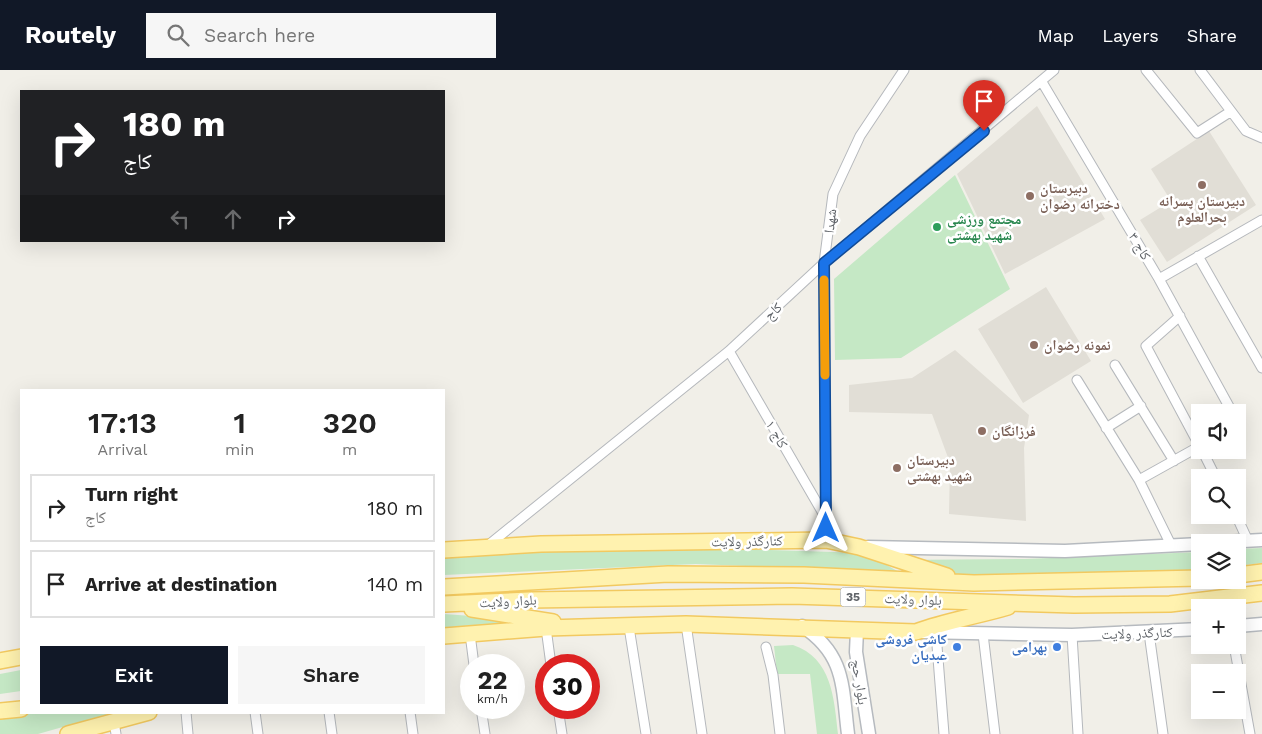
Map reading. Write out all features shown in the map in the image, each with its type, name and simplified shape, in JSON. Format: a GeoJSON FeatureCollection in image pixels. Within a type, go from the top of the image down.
{"type":"FeatureCollection","features":[{"type":"Feature","properties":{"kind":"main road","name":"کنارگذر ولایت"},"geometry":{"type":"LineString","coordinates":[[445,550],[643,541],[826,540],[859,546],[1065,551],[1191,544]]}},
{"type":"Feature","properties":{"kind":"main road"},"geometry":{"type":"LineString","coordinates":[[1248,541],[1262,540]]}},
{"type":"Feature","properties":{"kind":"main road"},"geometry":{"type":"LineString","coordinates":[[859,546],[958,581]]}},
{"type":"Feature","properties":{"kind":"main road"},"geometry":{"type":"LineString","coordinates":[[1246,574],[1262,572]]}},
{"type":"Feature","properties":{"kind":"main road","name":"بلوار ولایت"},"geometry":{"type":"LineString","coordinates":[[445,587],[668,574],[958,581],[974,583],[1101,579],[1191,579]]}},
{"type":"Feature","properties":{"kind":"main road"},"geometry":{"type":"LineString","coordinates":[[1074,605],[1114,598],[1120,595],[1119,586],[1101,579]]}},
{"type":"Feature","properties":{"kind":"main road"},"geometry":{"type":"LineString","coordinates":[[1170,604],[1151,598],[1154,587],[1191,580]]}},
{"type":"Feature","properties":{"kind":"main road","name":"بلوار ولایت"},"geometry":{"type":"LineString","coordinates":[[445,604],[529,600],[792,596],[1074,605],[1170,604],[1262,593]]}},
{"type":"Feature","properties":{"kind":"main road"},"geometry":{"type":"LineString","coordinates":[[916,632],[936,624],[971,618],[1019,603]]}},
{"type":"Feature","properties":{"kind":"main road"},"geometry":{"type":"LineString","coordinates":[[445,604],[551,621],[568,628]]}},
{"type":"Feature","properties":{"kind":"main road","name":"کنارگذر ولایت"},"geometry":{"type":"LineString","coordinates":[[445,636],[546,628],[686,624],[802,626],[857,630],[983,634],[1072,635],[1191,630]]}},
{"type":"Feature","properties":{"kind":"main road"},"geometry":{"type":"LineString","coordinates":[[1246,625],[1262,624]]}},
{"type":"Feature","properties":{"kind":"main road","name":"بلوار حج"},"geometry":{"type":"LineString","coordinates":[[802,626],[816,635],[840,669],[848,734]]}},
{"type":"Feature","properties":{"kind":"main road","name":"بلوار حج"},"geometry":{"type":"LineString","coordinates":[[857,630],[856,652],[869,734]]}},
{"type":"Feature","properties":{"kind":"main road"},"geometry":{"type":"LineString","coordinates":[[0,661],[20,657]]}},
{"type":"Feature","properties":{"kind":"main road"},"geometry":{"type":"LineString","coordinates":[[841,677],[850,670],[859,676]]}},
{"type":"Feature","properties":{"kind":"main road"},"geometry":{"type":"LineString","coordinates":[[0,702],[20,700]]}},
{"type":"Feature","properties":{"kind":"main road"},"geometry":{"type":"LineString","coordinates":[[0,711],[20,709]]}},
{"type":"Feature","properties":{"kind":"main road"},"geometry":{"type":"LineString","coordinates":[[68,734],[115,728],[145,714]]}},
{"type":"Feature","properties":{"kind":"street","name":"شهدا"},"geometry":{"type":"LineString","coordinates":[[826,540],[824,263],[833,194],[860,136],[904,70]]}},
{"type":"Feature","properties":{"kind":"street","name":"کاج"},"geometry":{"type":"LineString","coordinates":[[486,547],[729,351],[824,263],[1054,70]]}},
{"type":"Feature","properties":{"kind":"street"},"geometry":{"type":"LineString","coordinates":[[1146,70],[1197,133],[1230,112]]}},
{"type":"Feature","properties":{"kind":"street"},"geometry":{"type":"LineString","coordinates":[[1200,70],[1246,131],[1262,138]]}},
{"type":"Feature","properties":{"kind":"street","name":"کاج ۳"},"geometry":{"type":"LineString","coordinates":[[1042,82],[1159,279],[1228,404]]}},
{"type":"Feature","properties":{"kind":"street"},"geometry":{"type":"LineString","coordinates":[[1159,279],[1262,220]]}},
{"type":"Feature","properties":{"kind":"street"},"geometry":{"type":"LineString","coordinates":[[1198,256],[1262,368]]}},
{"type":"Feature","properties":{"kind":"street"},"geometry":{"type":"LineString","coordinates":[[1180,316],[1146,346],[1191,430]]}},
{"type":"Feature","properties":{"kind":"street","name":"کاج ۱"},"geometry":{"type":"LineString","coordinates":[[729,351],[826,517]]}},
{"type":"Feature","properties":{"kind":"street"},"geometry":{"type":"LineString","coordinates":[[1115,365],[1174,461]]}},
{"type":"Feature","properties":{"kind":"street"},"geometry":{"type":"LineString","coordinates":[[1077,380],[1139,480],[1171,545]]}},
{"type":"Feature","properties":{"kind":"street"},"geometry":{"type":"LineString","coordinates":[[1106,428],[1141,406]]}},
{"type":"Feature","properties":{"kind":"street"},"geometry":{"type":"LineString","coordinates":[[1139,480],[1191,452]]}},
{"type":"Feature","properties":{"kind":"street"},"geometry":{"type":"LineString","coordinates":[[1240,524],[1248,541]]}},
{"type":"Feature","properties":{"kind":"street"},"geometry":{"type":"LineString","coordinates":[[686,624],[702,734]]}},
{"type":"Feature","properties":{"kind":"street"},"geometry":{"type":"LineString","coordinates":[[628,627],[646,734]]}},
{"type":"Feature","properties":{"kind":"street"},"geometry":{"type":"LineString","coordinates":[[546,628],[550,654]]}},
{"type":"Feature","properties":{"kind":"street"},"geometry":{"type":"LineString","coordinates":[[936,633],[944,734]]}},
{"type":"Feature","properties":{"kind":"street"},"geometry":{"type":"LineString","coordinates":[[1149,633],[1163,734]]}},
{"type":"Feature","properties":{"kind":"street"},"geometry":{"type":"LineString","coordinates":[[470,634],[473,654]]}},
{"type":"Feature","properties":{"kind":"street"},"geometry":{"type":"LineString","coordinates":[[983,634],[995,734]]}},
{"type":"Feature","properties":{"kind":"street"},"geometry":{"type":"LineString","coordinates":[[1072,635],[1078,734]]}},
{"type":"Feature","properties":{"kind":"street"},"geometry":{"type":"LineString","coordinates":[[766,647],[773,675],[780,734]]}},
{"type":"Feature","properties":{"kind":"street"},"geometry":{"type":"LineString","coordinates":[[1236,654],[1250,734]]}},
{"type":"Feature","properties":{"kind":"street"},"geometry":{"type":"LineString","coordinates":[[186,714],[188,734]]}},
{"type":"Feature","properties":{"kind":"street"},"geometry":{"type":"LineString","coordinates":[[255,714],[258,734]]}},
{"type":"Feature","properties":{"kind":"street"},"geometry":{"type":"LineString","coordinates":[[329,714],[332,734]]}},
{"type":"Feature","properties":{"kind":"street"},"geometry":{"type":"LineString","coordinates":[[410,714],[413,734]]}},
{"type":"Feature","properties":{"kind":"street"},"geometry":{"type":"LineString","coordinates":[[483,719],[485,734]]}},
{"type":"Feature","properties":{"kind":"street"},"geometry":{"type":"LineString","coordinates":[[560,719],[562,734]]}},
{"type":"Feature","properties":{"kind":"shaded area","name":"دبیرستان دخترانه رضوان"},"geometry":{"type":"Polygon","coordinates":[[[1037,106],[1105,219],[1005,274],[957,174],[1037,106]]]}},
{"type":"Feature","properties":{"kind":"shaded area","name":"دبیرستان پسرانه بحرالعلوم"},"geometry":{"type":"Polygon","coordinates":[[[1209,131],[1256,205],[1167,262],[1140,220],[1171,201],[1151,169],[1209,131]]]}},
{"type":"Feature","properties":{"kind":"shaded area","name":"نمونه رضوان"},"geometry":{"type":"Polygon","coordinates":[[[1046,287],[1091,361],[1023,403],[978,329],[1046,287]]]}},
{"type":"Feature","properties":{"kind":"shaded area","name":"فرزانگان"},"geometry":{"type":"Polygon","coordinates":[[[955,350],[1029,415],[1024,448],[1026,521],[949,514],[950,463],[932,414],[849,412],[849,385],[912,378],[955,350]]]}},
{"type":"Feature","properties":{"kind":"green space","name":"مجتمع ورزشی شهید بهشتی"},"geometry":{"type":"Polygon","coordinates":[[[955,175],[1010,289],[901,358],[835,360],[834,279],[955,175]]]}},
{"type":"Feature","properties":{"kind":"green space"},"geometry":{"type":"Polygon","coordinates":[[[701,548],[865,553],[899,572],[696,564],[445,575],[445,556],[506,551],[701,548]]]}},
{"type":"Feature","properties":{"kind":"green space"},"geometry":{"type":"Polygon","coordinates":[[[1262,548],[1262,563],[1246,565],[1246,549],[1262,548]]]}},
{"type":"Feature","properties":{"kind":"green space"},"geometry":{"type":"Polygon","coordinates":[[[1191,552],[1191,570],[1070,576],[963,576],[896,560],[1025,559],[1191,552]]]}},
{"type":"Feature","properties":{"kind":"green space"},"geometry":{"type":"Polygon","coordinates":[[[445,614],[512,619],[514,626],[445,633],[445,614]]]}},
{"type":"Feature","properties":{"kind":"green space"},"geometry":{"type":"Polygon","coordinates":[[[793,645],[806,651],[816,659],[823,669],[832,693],[838,734],[817,734],[810,674],[777,674],[774,646],[793,645]]]}},
{"type":"Feature","properties":{"kind":"green space"},"geometry":{"type":"Polygon","coordinates":[[[20,670],[20,691],[0,694],[0,674],[20,670]]]}},
{"type":"Feature","properties":{"kind":"green space"},"geometry":{"type":"Polygon","coordinates":[[[20,712],[20,714],[108,714],[38,734],[0,734],[0,715],[20,712]]]}},
{"type":"Feature","properties":{"kind":"slow traffic"},"geometry":{"type":"LineString","coordinates":[[824,280],[825,375]]}},
{"type":"Feature","properties":{"kind":"place","name":"دبیرستان پسرانه بحرالعلوم"},"geometry":{"type":"Point","coordinates":[1202,185]}},
{"type":"Feature","properties":{"kind":"place","name":"دبیرستان دخترانه رضوان"},"geometry":{"type":"Point","coordinates":[1030,196]}},
{"type":"Feature","properties":{"kind":"place","name":"مجتمع ورزشی شهید بهشتی"},"geometry":{"type":"Point","coordinates":[937,227]}},
{"type":"Feature","properties":{"kind":"place","name":"نمونه رضوان"},"geometry":{"type":"Point","coordinates":[1034,345]}},
{"type":"Feature","properties":{"kind":"place","name":"فرزانگان"},"geometry":{"type":"Point","coordinates":[982,431]}},
{"type":"Feature","properties":{"kind":"place","name":"دبیرستان شهید بهشتی"},"geometry":{"type":"Point","coordinates":[897,468]}},
{"type":"Feature","properties":{"kind":"place","name":"کاشی فروشی عبدیان"},"geometry":{"type":"Point","coordinates":[957,647]}},
{"type":"Feature","properties":{"kind":"place","name":"بهرامی"},"geometry":{"type":"Point","coordinates":[1057,647]}},
{"type":"Feature","properties":{"kind":"route"},"geometry":{"type":"LineString","coordinates":[[826,528],[824,263],[984,131]]}}]}
